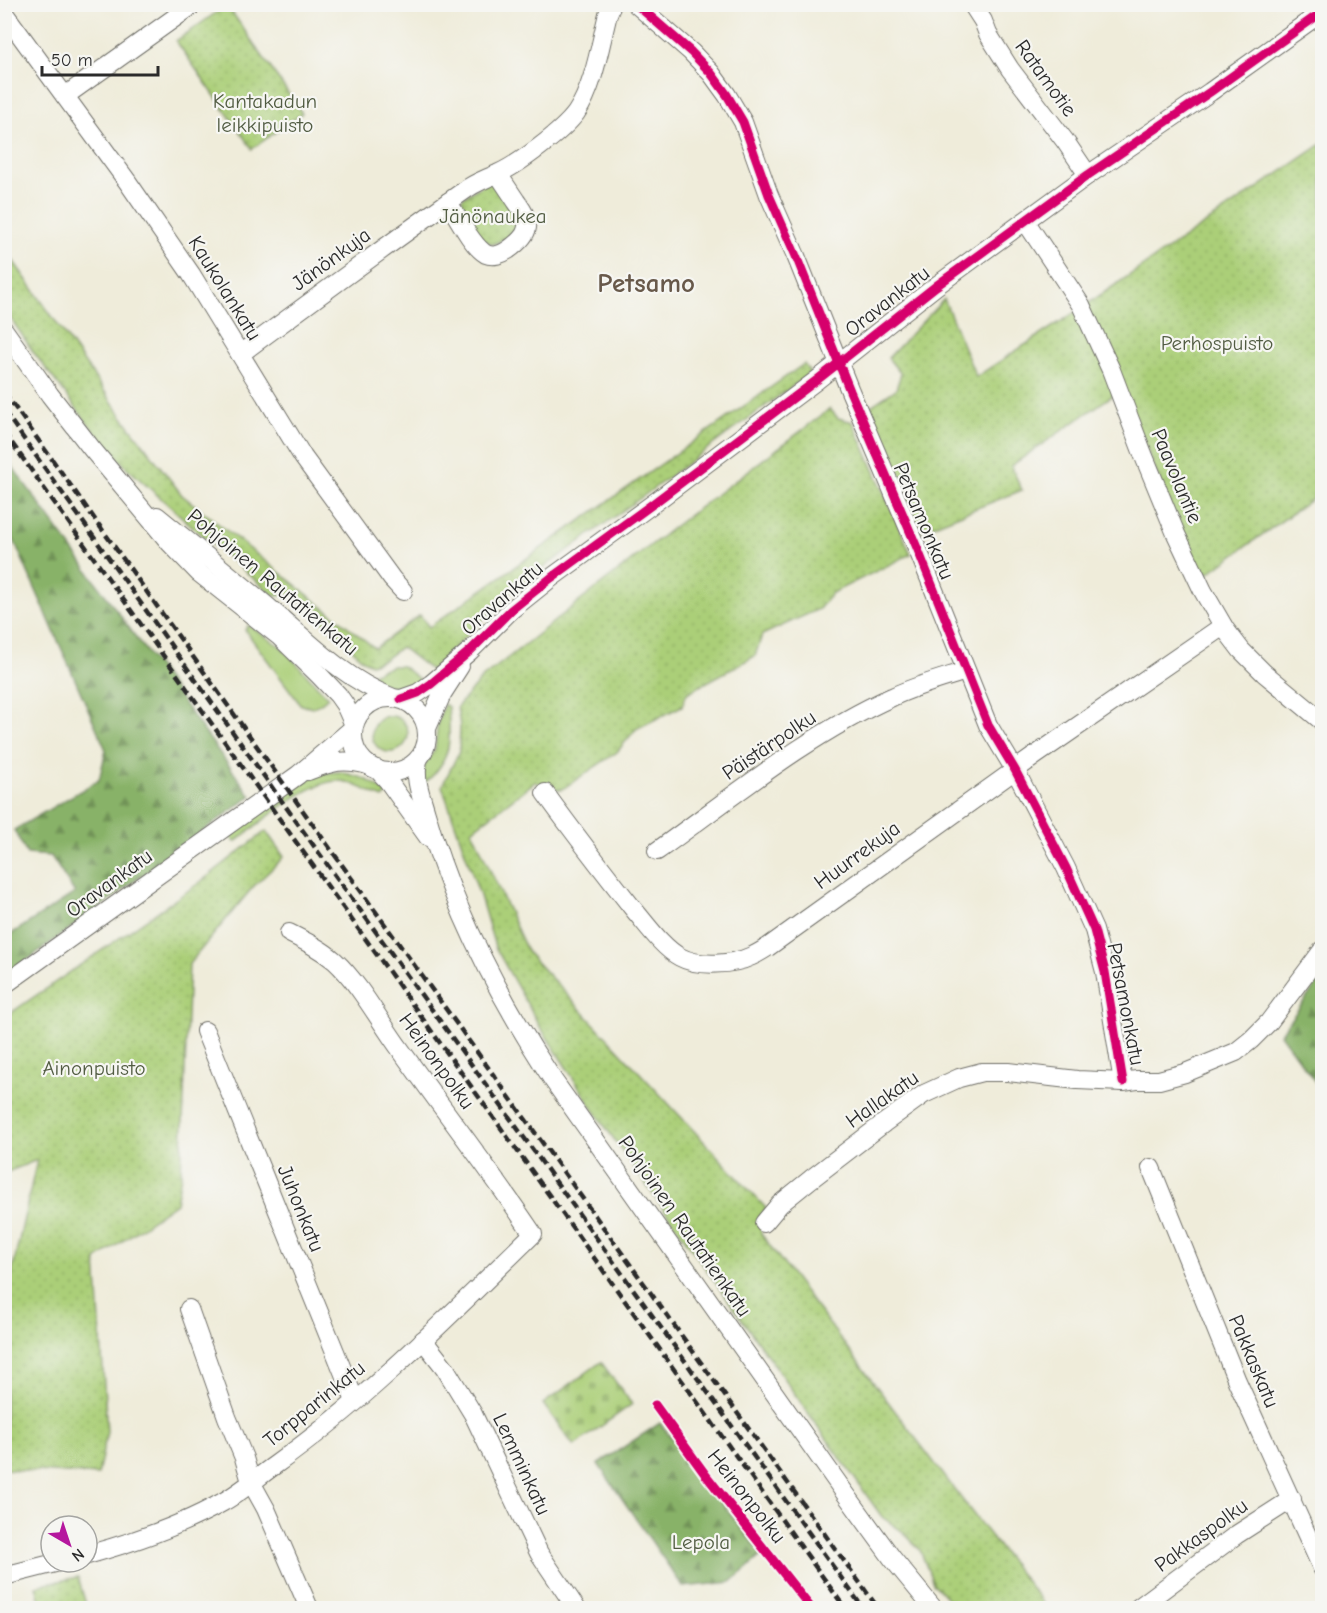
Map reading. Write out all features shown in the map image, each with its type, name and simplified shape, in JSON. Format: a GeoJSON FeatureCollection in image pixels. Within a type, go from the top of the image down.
{"type":"FeatureCollection","features":[{"type":"Feature","properties":{"kind":"street"},"geometry":{"type":"LineString","coordinates":[[65,96],[194,4]]}},
{"type":"Feature","properties":{"kind":"street","name":"Jänönkuja"},"geometry":{"type":"LineString","coordinates":[[240,354],[471,185],[498,174],[542,145],[574,115],[587,95],[612,4]]}},
{"type":"Feature","properties":{"kind":"street","name":"Petsamonkatu"},"geometry":{"type":"LineString","coordinates":[[636,4],[691,52],[711,73],[743,122],[769,195],[918,550],[988,725],[1015,770],[1066,868],[1094,930],[1105,972],[1123,1082]]}},
{"type":"Feature","properties":{"kind":"street","name":"Ratamotie"},"geometry":{"type":"LineString","coordinates":[[972,4],[1010,69],[1088,175]]}},
{"type":"Feature","properties":{"kind":"street","name":"Oravankatu"},"geometry":{"type":"LineString","coordinates":[[396,698],[418,693],[470,651],[511,610],[551,578],[839,363],[936,286],[1088,175],[1323,12]]}},
{"type":"Feature","properties":{"kind":"street","name":"Kaukolankatu"},"geometry":{"type":"LineString","coordinates":[[4,13],[127,181],[191,274],[303,457],[403,591]]}},
{"type":"Feature","properties":{"kind":"street"},"geometry":{"type":"LineString","coordinates":[[448,202],[475,243],[487,254],[496,255],[506,251],[519,241],[526,231],[528,222],[526,214],[498,174]]}},
{"type":"Feature","properties":{"kind":"street","name":"Paavolantie"},"geometry":{"type":"LineString","coordinates":[[1026,222],[1081,305],[1111,370],[1176,534],[1203,591],[1223,626],[1241,650],[1264,673],[1323,721]]}},
{"type":"Feature","properties":{"kind":"street","name":"Pohjoinen Rautatienkatu"},"geometry":{"type":"LineString","coordinates":[[4,330],[92,449],[170,543],[199,573],[280,637],[333,690],[345,705],[353,726]]}},
{"type":"Feature","properties":{"kind":"street","name":"Pohjoinen Rautatienkatu"},"geometry":{"type":"LineString","coordinates":[[130,494],[242,585],[331,662],[373,690],[396,698]]}},
{"type":"Feature","properties":{"kind":"street","name":"Huurrekuja"},"geometry":{"type":"LineString","coordinates":[[545,793],[611,881],[652,932],[668,947],[680,957],[698,962],[720,964],[736,961],[752,956],[768,947],[1015,770],[1223,626]]}},
{"type":"Feature","properties":{"kind":"street","name":"Oravankatu"},"geometry":{"type":"LineString","coordinates":[[426,728],[442,694],[470,651]]}},
{"type":"Feature","properties":{"kind":"street","name":"Päistärpolku"},"geometry":{"type":"LineString","coordinates":[[657,851],[831,729],[893,696],[966,672]]}},
{"type":"Feature","properties":{"kind":"street"},"geometry":{"type":"LineString","coordinates":[[396,698],[411,703],[418,710],[424,718],[428,736],[418,760],[405,769],[386,772],[372,767],[360,756],[353,739],[353,726],[359,713],[369,705],[381,699],[396,698]]}},
{"type":"Feature","properties":{"kind":"street","name":"Oravankatu"},"geometry":{"type":"LineString","coordinates":[[4,985],[298,775],[353,726]]}},
{"type":"Feature","properties":{"kind":"street","name":"Oravankatu"},"geometry":{"type":"LineString","coordinates":[[298,775],[342,760],[352,760],[372,767]]}},
{"type":"Feature","properties":{"kind":"street","name":"Pohjoinen Rautatienkatu"},"geometry":{"type":"LineString","coordinates":[[418,760],[416,769],[418,791],[436,848],[481,954],[534,1052],[842,1489],[892,1558],[933,1608]]}},
{"type":"Feature","properties":{"kind":"street","name":"Pohjoinen Rautatienkatu"},"geometry":{"type":"LineString","coordinates":[[372,767],[400,798],[436,848]]}},
{"type":"Feature","properties":{"kind":"street","name":"Heinonpolku"},"geometry":{"type":"LineString","coordinates":[[289,933],[321,949],[337,963],[360,991],[534,1234]]}},
{"type":"Feature","properties":{"kind":"street","name":"Hallakatu"},"geometry":{"type":"LineString","coordinates":[[764,1223],[780,1204],[892,1117],[924,1094],[959,1078],[982,1072],[1008,1071],[1077,1080],[1123,1082],[1159,1080],[1185,1073],[1236,1052],[1269,1022],[1323,951]]}},
{"type":"Feature","properties":{"kind":"street","name":"Juhonkatu"},"geometry":{"type":"LineString","coordinates":[[205,1031],[355,1401]]}},
{"type":"Feature","properties":{"kind":"street","name":"Pakkaskatu"},"geometry":{"type":"LineString","coordinates":[[1151,1168],[1237,1381],[1323,1568]]}},
{"type":"Feature","properties":{"kind":"street","name":"Torpparinkatu"},"geometry":{"type":"LineString","coordinates":[[99,1552],[150,1536],[226,1501],[304,1445],[423,1340],[534,1234]]}},
{"type":"Feature","properties":{"kind":"street"},"geometry":{"type":"LineString","coordinates":[[189,1310],[251,1482],[266,1509],[309,1608]]}},
{"type":"Feature","properties":{"kind":"street","name":"Lemminkatu"},"geometry":{"type":"LineString","coordinates":[[423,1340],[445,1368],[473,1414],[539,1553],[576,1608]]}},
{"type":"Feature","properties":{"kind":"street","name":"Pakkaspolku"},"geometry":{"type":"LineString","coordinates":[[1138,1608],[1236,1535],[1292,1499]]}},
{"type":"Feature","properties":{"kind":"street"},"geometry":{"type":"LineString","coordinates":[[4,1576],[39,1567]]}},
{"type":"Feature","properties":{"kind":"green space","name":"Kantakadun leikkipuisto"},"geometry":{"type":"Polygon","coordinates":[[[227,5],[302,113],[252,149],[176,41],[227,5]]]}},
{"type":"Feature","properties":{"kind":"green space","name":"Perhospuisto"},"geometry":{"type":"Polygon","coordinates":[[[1322,144],[1322,492],[1200,579],[1122,389],[1011,466],[1022,490],[917,532],[868,408],[896,389],[901,374],[888,358],[944,299],[976,377],[1322,144]]]}},
{"type":"Feature","properties":{"kind":"green space","name":"Jänönaukea"},"geometry":{"type":"Polygon","coordinates":[[[488,182],[499,187],[521,223],[509,236],[493,244],[476,234],[467,219],[462,203],[462,198],[488,182]]]}},
{"type":"Feature","properties":{"kind":"green space"},"geometry":{"type":"Polygon","coordinates":[[[5,249],[121,415],[182,495],[375,648],[420,615],[429,627],[804,364],[810,373],[510,592],[432,671],[401,647],[385,659],[371,664],[363,660],[295,594],[274,596],[127,468],[96,434],[34,353],[5,310],[5,249]]]}},
{"type":"Feature","properties":{"kind":"green space"},"geometry":{"type":"Polygon","coordinates":[[[830,409],[838,418],[853,422],[911,554],[832,593],[819,609],[762,635],[755,656],[687,693],[682,706],[636,729],[617,752],[561,790],[535,782],[472,830],[528,953],[766,1208],[761,1216],[761,1234],[1047,1608],[956,1608],[933,1583],[920,1550],[903,1532],[882,1517],[599,1118],[539,1025],[495,947],[442,786],[459,752],[460,726],[457,707],[481,679],[679,523],[830,409]]]}},
{"type":"Feature","properties":{"kind":"green space"},"geometry":{"type":"Polygon","coordinates":[[[4,455],[251,796],[5,976],[5,938],[75,893],[51,856],[27,854],[14,830],[99,780],[106,750],[5,520],[4,455]]]}},
{"type":"Feature","properties":{"kind":"green space"},"geometry":{"type":"Polygon","coordinates":[[[248,625],[281,647],[328,697],[315,706],[308,707],[300,704],[245,630],[248,625]]]}},
{"type":"Feature","properties":{"kind":"green space"},"geometry":{"type":"Polygon","coordinates":[[[393,666],[402,666],[423,682],[404,690],[368,677],[393,666]]]}},
{"type":"Feature","properties":{"kind":"green space"},"geometry":{"type":"Polygon","coordinates":[[[444,704],[448,707],[448,750],[440,767],[423,784],[424,766],[435,749],[438,721],[444,704]]]}},
{"type":"Feature","properties":{"kind":"green space"},"geometry":{"type":"Polygon","coordinates":[[[390,716],[403,721],[408,734],[403,747],[390,752],[377,747],[372,734],[377,721],[390,716]]]}},
{"type":"Feature","properties":{"kind":"green space"},"geometry":{"type":"Polygon","coordinates":[[[340,772],[365,779],[387,794],[383,798],[351,783],[328,782],[314,787],[285,804],[235,842],[229,834],[295,785],[321,773],[340,772]]]}},
{"type":"Feature","properties":{"kind":"green space","name":"Ainonpuisto"},"geometry":{"type":"Polygon","coordinates":[[[266,831],[284,857],[253,887],[189,964],[181,1176],[176,1203],[96,1260],[107,1432],[98,1475],[5,1469],[5,1303],[37,1160],[5,1173],[5,1017],[199,883],[266,831]]]}},
{"type":"Feature","properties":{"kind":"green space"},"geometry":{"type":"Polygon","coordinates":[[[1321,978],[1322,980],[1322,1091],[1280,1034],[1321,978]]]}},
{"type":"Feature","properties":{"kind":"green space"},"geometry":{"type":"Polygon","coordinates":[[[601,1362],[632,1404],[574,1446],[543,1404],[601,1362]]]}},
{"type":"Feature","properties":{"kind":"green space","name":"Lepola"},"geometry":{"type":"Polygon","coordinates":[[[660,1423],[762,1555],[731,1582],[683,1587],[598,1464],[660,1423]]]}},
{"type":"Feature","properties":{"kind":"green space"},"geometry":{"type":"Polygon","coordinates":[[[78,1577],[87,1608],[42,1608],[36,1586],[78,1577]]]}},
{"type":"Feature","properties":{"kind":"railway"},"geometry":{"type":"LineString","coordinates":[[4,392],[878,1608]]}},
{"type":"Feature","properties":{"kind":"railway"},"geometry":{"type":"LineString","coordinates":[[4,411],[301,828],[863,1608]]}},
{"type":"Feature","properties":{"kind":"railway"},"geometry":{"type":"LineString","coordinates":[[4,432],[845,1608]]}},
{"type":"Feature","properties":{"kind":"cycle path"},"geometry":{"type":"LineString","coordinates":[[636,4],[691,52],[711,73],[743,122],[769,195],[918,550],[988,725],[1015,770],[1066,868],[1094,930],[1105,972],[1123,1082]]}},
{"type":"Feature","properties":{"kind":"cycle path"},"geometry":{"type":"LineString","coordinates":[[401,699],[418,693],[431,684],[470,651],[511,610],[551,578],[817,380],[936,286],[1088,175],[1322,12]]}},
{"type":"Feature","properties":{"kind":"cycle path"},"geometry":{"type":"LineString","coordinates":[[655,1405],[705,1474],[811,1608]]}},
{"type":"Feature","properties":{"kind":"district","name":"Petsamo"},"geometry":{"type":"Point","coordinates":[646,283]}}]}
